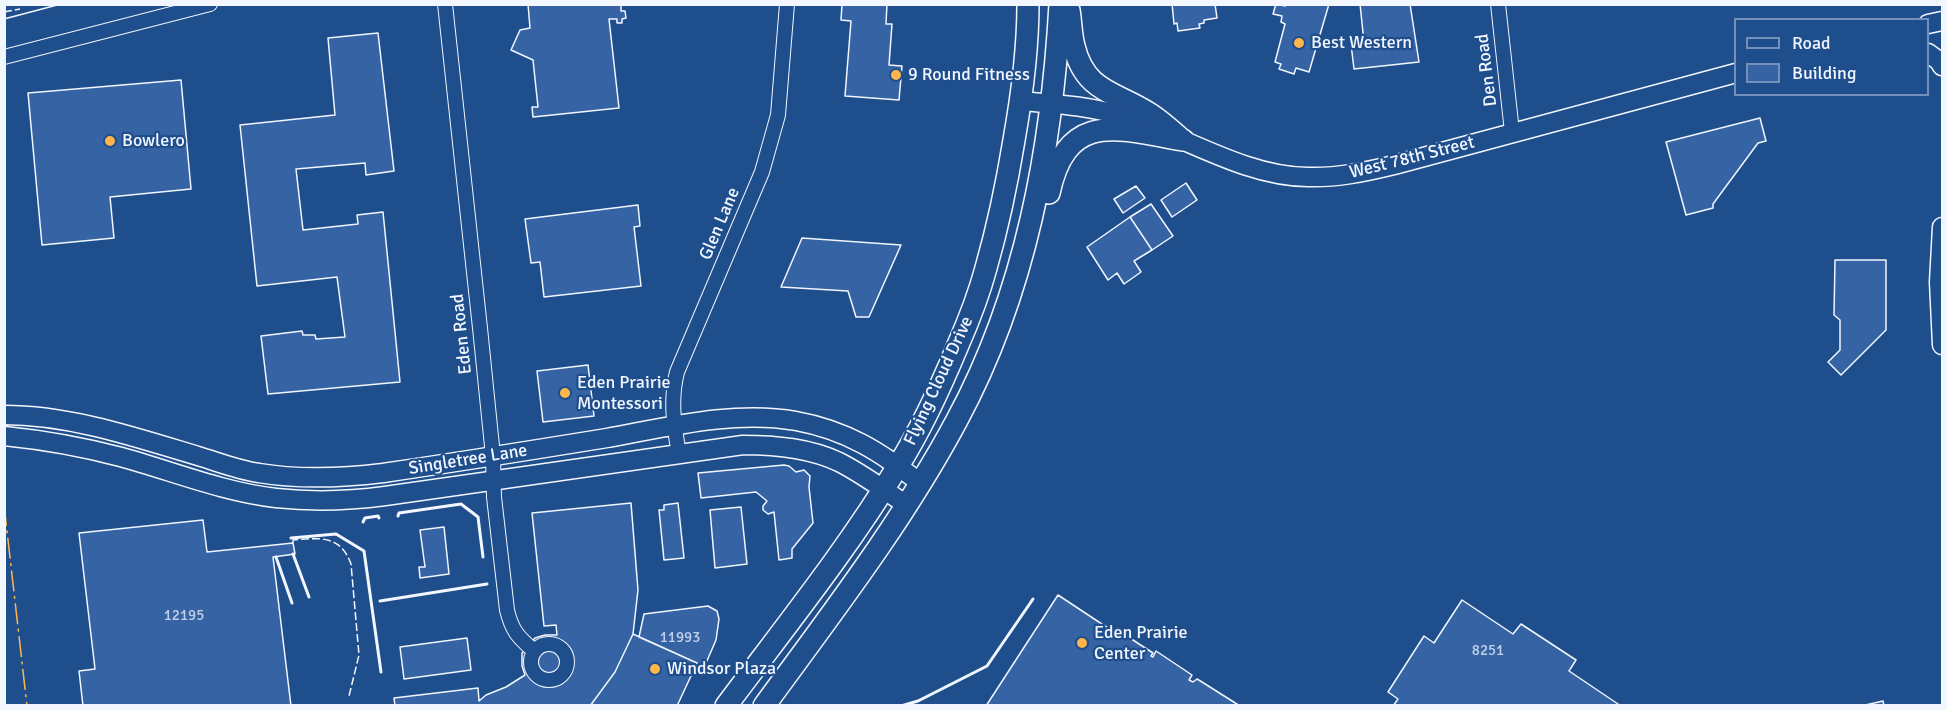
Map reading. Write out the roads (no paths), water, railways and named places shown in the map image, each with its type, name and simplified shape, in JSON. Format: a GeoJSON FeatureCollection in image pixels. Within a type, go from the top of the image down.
{"type":"FeatureCollection","features":[{"type":"Feature","properties":{"kind":"main road","name":"Flying Cloud Drive"},"geometry":{"type":"LineString","coordinates":[[726,705],[820,580],[899,466],[945,376],[986,270],[1002,201],[1021,101],[1028,4]]}},
{"type":"Feature","properties":{"kind":"main road","name":"Flying Cloud Drive"},"geometry":{"type":"LineString","coordinates":[[764,705],[896,523],[957,420],[974,386],[998,328],[1025,249],[1043,164],[1052,104],[1060,4]]}},
{"type":"Feature","properties":{"kind":"main road"},"geometry":{"type":"LineString","coordinates":[[1068,4],[1074,46],[1085,72],[1101,89],[1150,113],[1183,140]]}},
{"type":"Feature","properties":{"kind":"main road"},"geometry":{"type":"LineString","coordinates":[[1025,249],[1041,228],[1051,183],[1061,159],[1076,141],[1088,133],[1115,129],[1183,140]]}},
{"type":"Feature","properties":{"kind":"street"},"geometry":{"type":"LineString","coordinates":[[4,57],[210,4]]}},
{"type":"Feature","properties":{"kind":"street","name":"Eden Road"},"geometry":{"type":"LineString","coordinates":[[445,4],[507,610],[516,635],[534,651]]}},
{"type":"Feature","properties":{"kind":"street","name":"Glen Lane"},"geometry":{"type":"LineString","coordinates":[[678,454],[674,426],[673,389],[677,372],[762,172],[772,141],[778,115],[787,4]]}},
{"type":"Feature","properties":{"kind":"street","name":"Den Road"},"geometry":{"type":"LineString","coordinates":[[1498,4],[1512,132]]}},
{"type":"Feature","properties":{"kind":"street"},"geometry":{"type":"LineString","coordinates":[[1929,54],[1942,66]]}},
{"type":"Feature","properties":{"kind":"street","name":"West 78th Street"},"geometry":{"type":"LineString","coordinates":[[1021,101],[1096,110],[1124,116],[1228,158],[1270,172],[1305,177],[1362,173],[1734,74]]}},
{"type":"Feature","properties":{"kind":"street"},"geometry":{"type":"LineString","coordinates":[[1942,228],[1939,282],[1942,345]]}},
{"type":"Feature","properties":{"kind":"street","name":"Singletree Lane"},"geometry":{"type":"LineString","coordinates":[[4,415],[54,419],[86,425],[246,470],[296,477],[340,478],[366,476],[674,426],[741,417],[772,418],[821,426],[851,437],[876,450],[920,483]]}},
{"type":"Feature","properties":{"kind":"street","name":"Singletree Lane"},"geometry":{"type":"LineString","coordinates":[[4,436],[83,448],[240,491],[274,498],[315,501],[352,500],[493,482],[743,445],[772,445],[799,449],[838,461],[907,505]]}},
{"type":"Feature","properties":{"kind":"tram line"},"geometry":{"type":"LineString","coordinates":[[4,19],[61,4]]}},
{"type":"Feature","properties":{"kind":"place","name":"Best Western"},"geometry":{"type":"Point","coordinates":[1299,43]}},
{"type":"Feature","properties":{"kind":"place","name":"9 Round Fitness"},"geometry":{"type":"Point","coordinates":[896,75]}},
{"type":"Feature","properties":{"kind":"place","name":"Bowlero"},"geometry":{"type":"Point","coordinates":[110,141]}},
{"type":"Feature","properties":{"kind":"place","name":"Eden Prairie Montessori"},"geometry":{"type":"Point","coordinates":[565,393]}},
{"type":"Feature","properties":{"kind":"place","name":"Eden Prairie Center"},"geometry":{"type":"Point","coordinates":[1082,643]}},
{"type":"Feature","properties":{"kind":"place","name":"Windsor Plaza"},"geometry":{"type":"Point","coordinates":[655,669]}}]}
